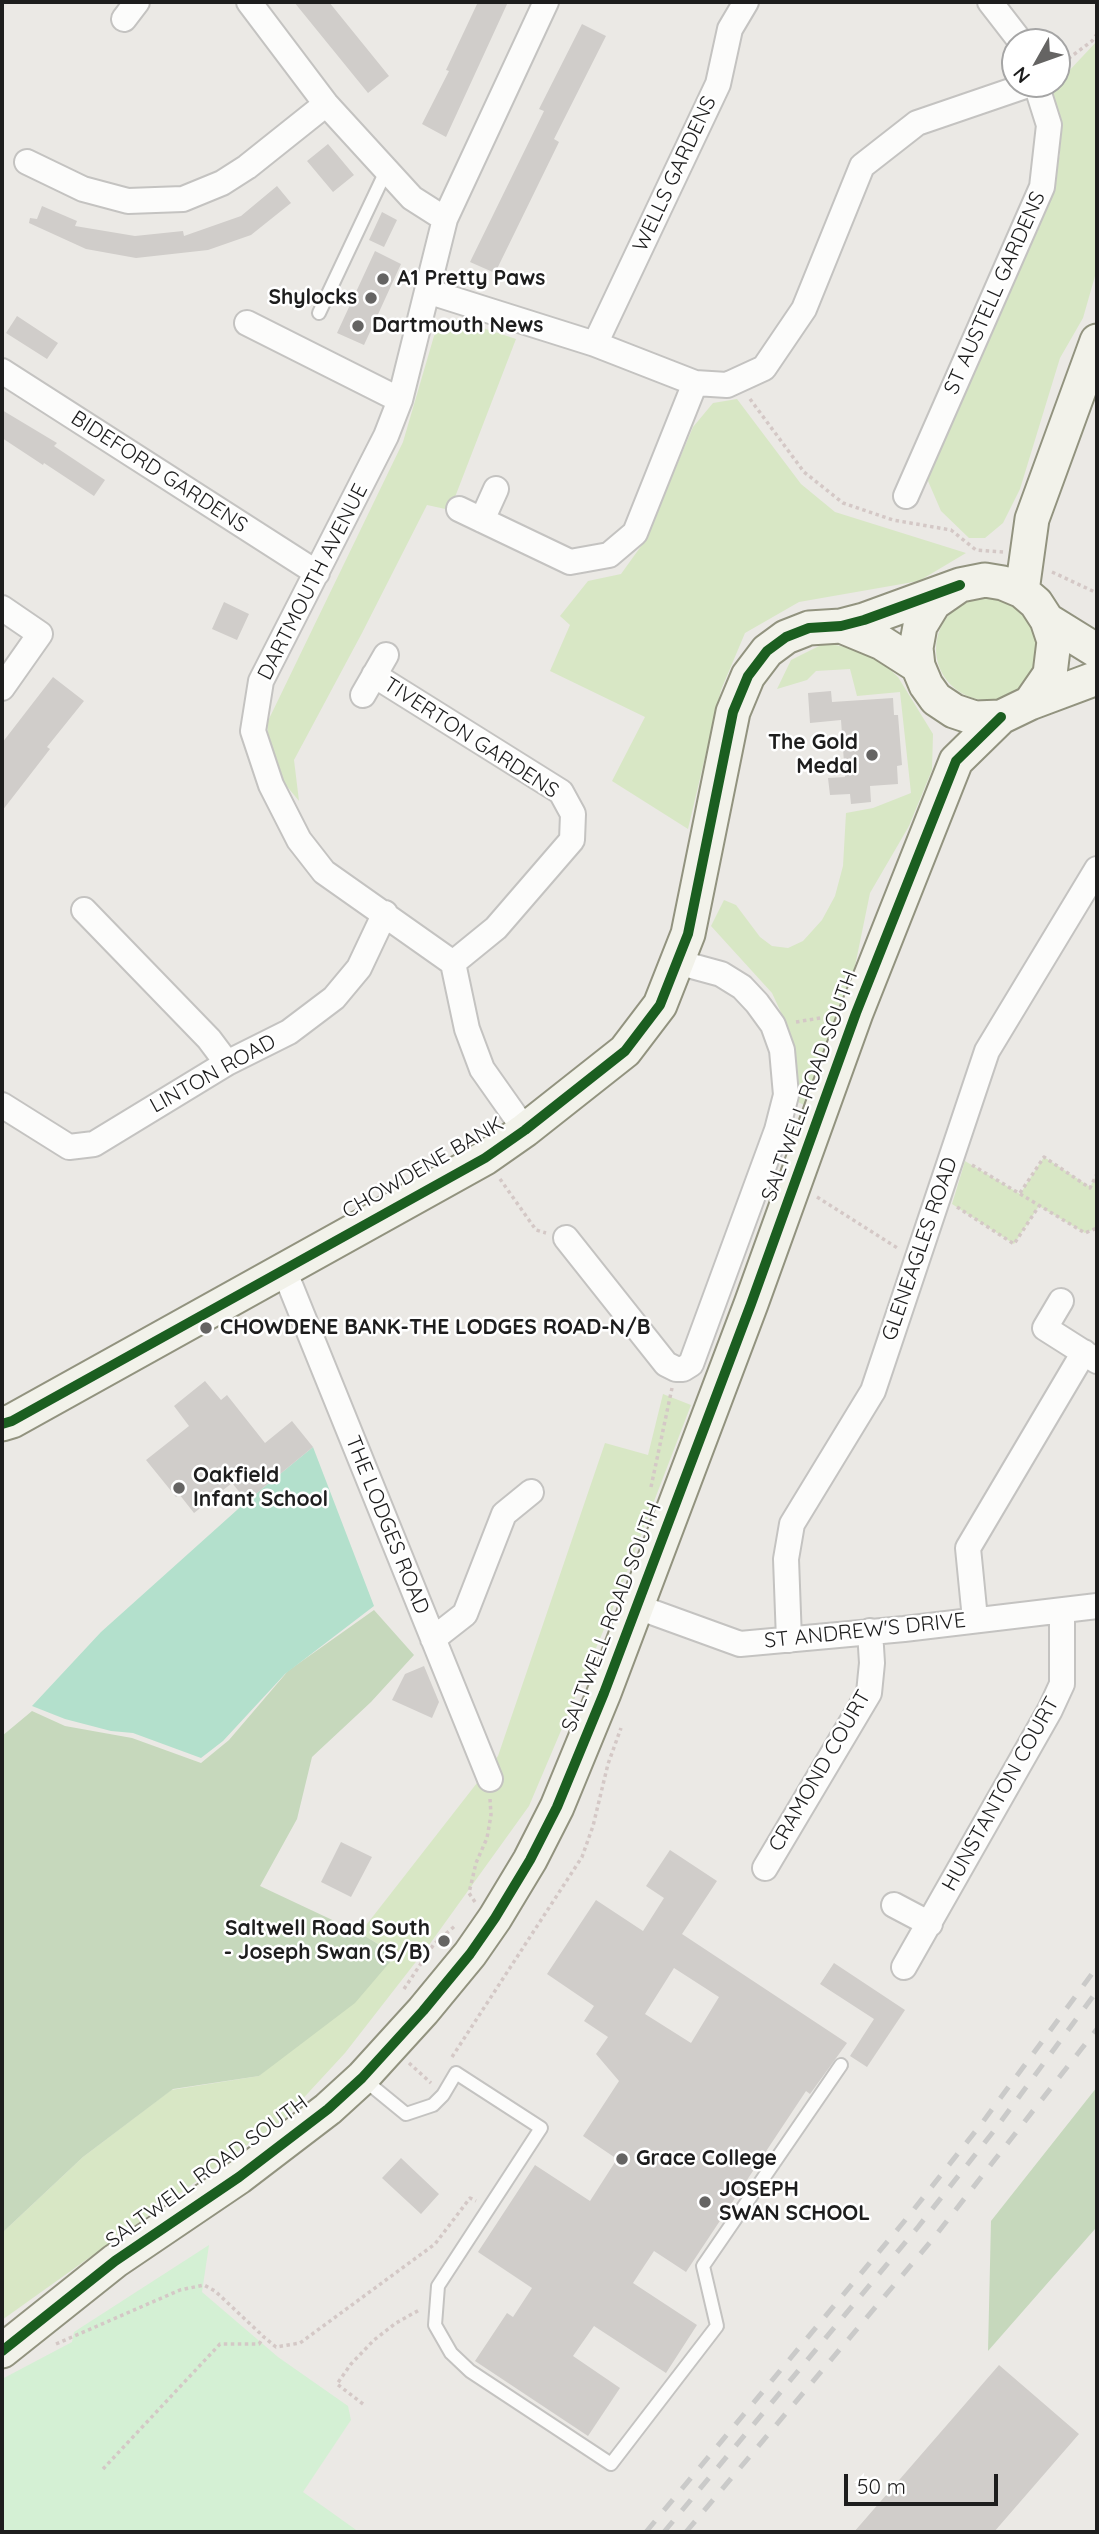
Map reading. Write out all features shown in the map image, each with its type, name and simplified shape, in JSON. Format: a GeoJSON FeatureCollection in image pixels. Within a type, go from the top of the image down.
{"type":"FeatureCollection","features":[{"type":"Feature","properties":{"kind":"street"},"geometry":{"type":"LineString","coordinates":[[249,2],[326,104],[386,171],[412,198],[445,219]]}},
{"type":"Feature","properties":{"kind":"street","name":"DARTMOUTH AVENUE"},"geometry":{"type":"LineString","coordinates":[[453,963],[324,872],[299,840],[271,785],[253,731],[261,681],[386,436],[400,400],[445,219],[546,2]]}},
{"type":"Feature","properties":{"kind":"street","name":"WELLS GARDENS"},"geometry":{"type":"LineString","coordinates":[[595,344],[718,84],[730,29],[746,2]]}},
{"type":"Feature","properties":{"kind":"street"},"geometry":{"type":"LineString","coordinates":[[990,2],[1010,28]]}},
{"type":"Feature","properties":{"kind":"street"},"geometry":{"type":"LineString","coordinates":[[427,290],[595,344],[695,383],[727,385],[764,368],[804,309],[862,166],[917,122],[1001,94]]}},
{"type":"Feature","properties":{"kind":"street","name":"ST AUSTELL GARDENS"},"geometry":{"type":"LineString","coordinates":[[906,496],[1042,187],[1049,125],[1038,98]]}},
{"type":"Feature","properties":{"kind":"street"},"geometry":{"type":"LineString","coordinates":[[26,162],[83,189],[128,201],[183,199],[222,183],[247,167],[326,104]]}},
{"type":"Feature","properties":{"kind":"street"},"geometry":{"type":"LineString","coordinates":[[247,323],[400,400]]}},
{"type":"Feature","properties":{"kind":"street"},"geometry":{"type":"LineString","coordinates":[[1022,591],[1032,519],[1097,341]]}},
{"type":"Feature","properties":{"kind":"street","name":"BIDEFORD GARDENS"},"geometry":{"type":"LineString","coordinates":[[2,371],[317,573]]}},
{"type":"Feature","properties":{"kind":"street"},"geometry":{"type":"LineString","coordinates":[[459,509],[570,562],[609,555],[635,533],[695,383]]}},
{"type":"Feature","properties":{"kind":"street"},"geometry":{"type":"LineString","coordinates":[[482,520],[496,489]]}},
{"type":"Feature","properties":{"kind":"street"},"geometry":{"type":"LineString","coordinates":[[1032,519],[1007,552],[973,583],[934,603],[920,626],[916,648],[918,666],[936,699],[954,711],[975,718],[1001,717],[1097,678]]}},
{"type":"Feature","properties":{"kind":"street"},"geometry":{"type":"LineString","coordinates":[[973,583],[1003,583],[1022,591],[1036,603],[1048,620],[1054,641],[1050,674],[1030,703]]}},
{"type":"Feature","properties":{"kind":"street","name":"CHOWDENE BANK"},"geometry":{"type":"LineString","coordinates":[[2,1424],[12,1421],[485,1158],[625,1051],[660,1005],[688,934],[733,712],[748,676],[767,651],[786,637],[809,628],[841,626],[864,620],[973,583]]}},
{"type":"Feature","properties":{"kind":"street"},"geometry":{"type":"LineString","coordinates":[[2,608],[40,634],[2,688]]}},
{"type":"Feature","properties":{"kind":"street"},"geometry":{"type":"LineString","coordinates":[[1048,620],[1097,651]]}},
{"type":"Feature","properties":{"kind":"street","name":"CHOWDENE BANK"},"geometry":{"type":"LineString","coordinates":[[841,626],[882,643],[918,666]]}},
{"type":"Feature","properties":{"kind":"street","name":"TIVERTON GARDENS"},"geometry":{"type":"LineString","coordinates":[[374,675],[561,792],[573,814],[572,840],[496,928],[453,963]]}},
{"type":"Feature","properties":{"kind":"street","name":"SALTWELL ROAD SOUTH"},"geometry":{"type":"LineString","coordinates":[[9,2344],[115,2261],[239,2177],[302,2130],[362,2078],[470,1954],[530,1860],[557,1807],[638,1606],[856,1013],[956,761],[954,711]]}},
{"type":"Feature","properties":{"kind":"street","name":"SALTWELL ROAD SOUTH"},"geometry":{"type":"LineString","coordinates":[[956,761],[1001,717]]}},
{"type":"Feature","properties":{"kind":"street","name":"GLENEAGLES ROAD"},"geometry":{"type":"LineString","coordinates":[[789,1640],[786,1559],[792,1524],[873,1391],[987,1051],[1097,869]]}},
{"type":"Feature","properties":{"kind":"street"},"geometry":{"type":"LineString","coordinates":[[84,910],[209,1039],[228,1063]]}},
{"type":"Feature","properties":{"kind":"street","name":"LINTON ROAD"},"geometry":{"type":"LineString","coordinates":[[2,1105],[69,1147],[94,1144],[228,1063],[289,1032],[334,998],[359,968],[385,914]]}},
{"type":"Feature","properties":{"kind":"street"},"geometry":{"type":"LineString","coordinates":[[566,1238],[666,1364],[676,1369],[691,1364],[777,1130],[786,1096],[782,1050],[773,1026],[757,1003],[741,987],[721,974],[677,962]]}},
{"type":"Feature","properties":{"kind":"street"},"geometry":{"type":"LineString","coordinates":[[453,963],[467,1029],[482,1069],[525,1130]]}},
{"type":"Feature","properties":{"kind":"street","name":"THE LODGES ROAD"},"geometry":{"type":"LineString","coordinates":[[284,1270],[489,1779]]}},
{"type":"Feature","properties":{"kind":"street"},"geometry":{"type":"LineString","coordinates":[[975,1619],[968,1548],[1091,1357],[1045,1328],[1062,1301]]}},
{"type":"Feature","properties":{"kind":"street"},"geometry":{"type":"LineString","coordinates":[[433,1639],[465,1614],[504,1514],[531,1492]]}},
{"type":"Feature","properties":{"kind":"street","name":"ST ANDREW'S DRIVE"},"geometry":{"type":"LineString","coordinates":[[638,1606],[740,1644],[904,1629],[1097,1606]]}},
{"type":"Feature","properties":{"kind":"street","name":"HUNSTANTON COURT"},"geometry":{"type":"LineString","coordinates":[[904,1967],[1062,1684],[1062,1612]]}},
{"type":"Feature","properties":{"kind":"street","name":"CRAMOND COURT"},"geometry":{"type":"LineString","coordinates":[[765,1868],[869,1693],[872,1663],[870,1631]]}},
{"type":"Feature","properties":{"kind":"street"},"geometry":{"type":"LineString","coordinates":[[894,1905],[930,1924]]}},
{"type":"Feature","properties":{"kind":"lane"},"geometry":{"type":"LineString","coordinates":[[319,313],[386,171]]}},
{"type":"Feature","properties":{"kind":"lane"},"geometry":{"type":"LineString","coordinates":[[362,2078],[406,2114],[433,2105],[443,2095],[456,2073],[541,2128],[438,2286],[435,2325],[451,2353],[470,2371],[611,2464],[717,2326],[703,2266],[841,2065]]}},
{"type":"Feature","properties":{"kind":"path"},"geometry":{"type":"LineString","coordinates":[[1071,57],[1097,34]]}},
{"type":"Feature","properties":{"kind":"path"},"geometry":{"type":"LineString","coordinates":[[736,381],[804,472],[843,503],[893,520],[951,530],[976,550],[1007,552]]}},
{"type":"Feature","properties":{"kind":"path"},"geometry":{"type":"LineString","coordinates":[[773,1026],[856,1013]]}},
{"type":"Feature","properties":{"kind":"path"},"geometry":{"type":"LineString","coordinates":[[952,1153],[1085,1233],[1097,1228]]}},
{"type":"Feature","properties":{"kind":"path"},"geometry":{"type":"LineString","coordinates":[[1020,1194],[1044,1157],[1090,1188],[1097,1174]]}},
{"type":"Feature","properties":{"kind":"path"},"geometry":{"type":"LineString","coordinates":[[485,1158],[536,1230],[566,1238]]}},
{"type":"Feature","properties":{"kind":"path"},"geometry":{"type":"LineString","coordinates":[[795,1182],[916,1260]]}},
{"type":"Feature","properties":{"kind":"path"},"geometry":{"type":"LineString","coordinates":[[938,1195],[1014,1244],[1039,1206]]}},
{"type":"Feature","properties":{"kind":"path"},"geometry":{"type":"LineString","coordinates":[[650,1491],[676,1369]]}},
{"type":"Feature","properties":{"kind":"path"},"geometry":{"type":"LineString","coordinates":[[489,1779],[491,1815],[487,1838],[476,1864],[469,1893],[477,1905],[495,1918]]}},
{"type":"Feature","properties":{"kind":"path"},"geometry":{"type":"LineString","coordinates":[[398,1997],[435,1944],[460,1921]]}},
{"type":"Feature","properties":{"kind":"path"},"geometry":{"type":"LineString","coordinates":[[404,2059],[443,2095]]}},
{"type":"Feature","properties":{"kind":"path"},"geometry":{"type":"LineString","coordinates":[[9,2344],[46,2347],[73,2338],[180,2290],[204,2285],[215,2291],[276,2347],[300,2343],[435,2244],[470,2198],[489,2207]]}},
{"type":"Feature","properties":{"kind":"path"},"geometry":{"type":"LineString","coordinates":[[363,2404],[337,2384],[374,2340],[396,2323],[436,2302]]}},
{"type":"Feature","properties":{"kind":"path"},"geometry":{"type":"LineString","coordinates":[[103,2469],[220,2344],[259,2344],[264,2337]]}},
{"type":"Feature","properties":{"kind":"green space"},"geometry":{"type":"Polygon","coordinates":[[[1097,41],[1097,269],[1083,318],[1060,358],[1020,489],[1003,523],[985,538],[969,538],[941,511],[928,481],[929,459],[1038,230],[1060,155],[1053,98],[1071,98],[1071,69],[1097,41]]]}},
{"type":"Feature","properties":{"kind":"green space"},"geometry":{"type":"Polygon","coordinates":[[[456,319],[516,339],[450,510],[427,505],[294,760],[299,801],[285,784],[270,753],[267,723],[403,442],[434,336],[442,323],[456,319]]]}},
{"type":"Feature","properties":{"kind":"green space"},"geometry":{"type":"Polygon","coordinates":[[[737,399],[801,484],[835,512],[966,553],[919,581],[799,602],[745,633],[721,690],[688,829],[612,781],[645,717],[550,671],[570,625],[560,616],[588,581],[621,574],[644,542],[693,427],[713,403],[737,399]]]}},
{"type":"Feature","properties":{"kind":"green space"},"geometry":{"type":"Polygon","coordinates":[[[987,598],[1007,601],[1030,620],[1035,629],[1038,649],[1035,669],[1016,692],[1007,697],[987,700],[967,697],[944,678],[939,669],[936,649],[939,629],[958,606],[967,601],[987,598]]]}},
{"type":"Feature","properties":{"kind":"green space"},"geometry":{"type":"Polygon","coordinates":[[[825,643],[871,652],[898,677],[933,734],[932,770],[909,826],[870,893],[854,971],[804,1105],[798,1102],[790,1032],[772,993],[711,926],[724,900],[736,905],[760,937],[772,946],[788,948],[803,941],[822,920],[835,896],[843,866],[846,813],[873,808],[911,793],[900,692],[857,696],[850,669],[816,671],[807,680],[777,689],[791,660],[825,643]]]}},
{"type":"Feature","properties":{"kind":"green space"},"geometry":{"type":"Polygon","coordinates":[[[1044,1157],[1090,1187],[1097,1174],[1097,1228],[1085,1233],[1039,1206],[1014,1244],[952,1204],[965,1161],[1020,1194],[1044,1157]]]}},
{"type":"Feature","properties":{"kind":"green space"},"geometry":{"type":"Polygon","coordinates":[[[663,1394],[691,1405],[613,1608],[529,1806],[429,1945],[345,2053],[285,2118],[2,2320],[2,2233],[83,2157],[171,2090],[259,2076],[395,1954],[360,1933],[498,1756],[605,1443],[648,1455],[663,1394]]]}},
{"type":"Feature","properties":{"kind":"green space"},"geometry":{"type":"Polygon","coordinates":[[[313,1447],[374,1606],[285,1674],[223,1741],[201,1758],[133,1733],[111,1731],[65,1719],[32,1706],[101,1632],[247,1501],[313,1447]]]}},
{"type":"Feature","properties":{"kind":"green space"},"geometry":{"type":"Polygon","coordinates":[[[374,1610],[414,1655],[371,1702],[312,1757],[297,1819],[260,1886],[360,1933],[396,1955],[355,2003],[259,2076],[173,2089],[83,2157],[2,2233],[2,1736],[32,1711],[65,1726],[132,1738],[201,1763],[229,1740],[288,1671],[374,1610]]]}},
{"type":"Feature","properties":{"kind":"green space"},"geometry":{"type":"Polygon","coordinates":[[[1097,2087],[1097,2230],[1095,2229],[988,2351],[991,2221],[1097,2087]]]}},
{"type":"Feature","properties":{"kind":"green space"},"geometry":{"type":"Polygon","coordinates":[[[209,2245],[202,2292],[278,2357],[348,2406],[351,2420],[303,2492],[359,2532],[2,2532],[2,2379],[72,2342],[74,2332],[209,2245]]]}},
{"type":"Feature","properties":{"kind":"building"},"geometry":{"type":"Polygon","coordinates":[[[294,2],[329,2],[389,76],[368,93],[294,2]]]}},
{"type":"Feature","properties":{"kind":"building"},"geometry":{"type":"Polygon","coordinates":[[[478,2],[508,2],[446,137],[422,124],[449,71],[446,70],[478,2]]]}},
{"type":"Feature","properties":{"kind":"building"},"geometry":{"type":"Polygon","coordinates":[[[582,24],[606,36],[554,139],[559,142],[495,273],[470,262],[544,111],[539,109],[582,24]]]}},
{"type":"Feature","properties":{"kind":"building"},"geometry":{"type":"Polygon","coordinates":[[[328,144],[354,175],[333,192],[307,161],[328,144]]]}},
{"type":"Feature","properties":{"kind":"building"},"geometry":{"type":"Polygon","coordinates":[[[277,186],[291,203],[251,235],[208,250],[136,258],[86,249],[29,223],[30,218],[37,219],[42,206],[77,221],[75,226],[135,236],[183,231],[184,236],[241,216],[277,186]]]}},
{"type":"Feature","properties":{"kind":"building"},"geometry":{"type":"Polygon","coordinates":[[[382,212],[397,220],[384,247],[369,240],[382,212]]]}},
{"type":"Feature","properties":{"kind":"building"},"geometry":{"type":"Polygon","coordinates":[[[375,251],[401,264],[364,345],[337,333],[375,251]]]}},
{"type":"Feature","properties":{"kind":"building"},"geometry":{"type":"Polygon","coordinates":[[[17,316],[58,343],[47,359],[6,333],[17,316]]]}},
{"type":"Feature","properties":{"kind":"building"},"geometry":{"type":"Polygon","coordinates":[[[2,410],[57,443],[54,446],[105,480],[94,496],[2,438],[2,410]]]}},
{"type":"Feature","properties":{"kind":"building"},"geometry":{"type":"Polygon","coordinates":[[[224,602],[249,614],[237,640],[212,629],[224,602]]]}},
{"type":"Feature","properties":{"kind":"building"},"geometry":{"type":"Polygon","coordinates":[[[53,677],[84,701],[47,747],[50,749],[2,811],[2,743],[53,677]]]}},
{"type":"Feature","properties":{"kind":"building","name":"The Gold Medal"},"geometry":{"type":"Polygon","coordinates":[[[831,691],[832,702],[893,698],[894,715],[898,715],[902,765],[897,766],[898,784],[870,786],[871,802],[851,804],[850,794],[830,795],[828,778],[845,777],[841,720],[810,723],[808,693],[831,691]]]}},
{"type":"Feature","properties":{"kind":"building"},"geometry":{"type":"Polygon","coordinates":[[[205,1381],[221,1400],[227,1395],[265,1443],[292,1421],[313,1447],[247,1501],[232,1483],[194,1513],[179,1494],[176,1497],[146,1460],[189,1426],[174,1406],[205,1381]]]}},
{"type":"Feature","properties":{"kind":"building"},"geometry":{"type":"Polygon","coordinates":[[[424,1666],[439,1702],[432,1718],[392,1700],[405,1674],[424,1666]]]}},
{"type":"Feature","properties":{"kind":"building"},"geometry":{"type":"Polygon","coordinates":[[[341,1842],[372,1857],[351,1897],[321,1882],[341,1842]]]}},
{"type":"Feature","properties":{"kind":"building"},"geometry":{"type":"Polygon","coordinates":[[[670,1850],[717,1881],[682,1934],[847,2043],[810,2094],[806,2091],[686,2272],[654,2251],[633,2283],[697,2325],[666,2373],[594,2326],[573,2356],[620,2388],[588,2436],[475,2361],[507,2313],[513,2317],[532,2288],[478,2252],[535,2165],[590,2201],[617,2159],[583,2136],[619,2081],[596,2054],[608,2037],[584,2021],[594,2006],[547,1974],[596,1900],[643,1931],[664,1898],[646,1886],[670,1850]],[[674,1968],[645,2014],[691,2043],[719,1997],[674,1968]]]}},
{"type":"Feature","properties":{"kind":"building"},"geometry":{"type":"Polygon","coordinates":[[[834,1963],[905,2010],[867,2067],[850,2056],[874,2019],[820,1984],[834,1963]]]}},
{"type":"Feature","properties":{"kind":"building"},"geometry":{"type":"Polygon","coordinates":[[[401,2158],[439,2194],[421,2214],[382,2178],[401,2158]]]}},
{"type":"Feature","properties":{"kind":"building"},"geometry":{"type":"Polygon","coordinates":[[[999,2365],[1079,2434],[994,2532],[854,2532],[999,2365]]]}},
{"type":"Feature","properties":{"kind":"railway"},"geometry":{"type":"LineString","coordinates":[[646,2532],[907,2218],[982,2123],[1097,1967]]}},
{"type":"Feature","properties":{"kind":"railway"},"geometry":{"type":"LineString","coordinates":[[664,2532],[918,2227],[993,2132],[1097,1991]]}},
{"type":"Feature","properties":{"kind":"railway"},"geometry":{"type":"LineString","coordinates":[[686,2532],[932,2240],[1097,2029]]}},
{"type":"Feature","properties":{"kind":"cycle path"},"geometry":{"type":"LineString","coordinates":[[2,1424],[12,1421],[485,1158],[625,1051],[660,1005],[688,934],[733,712],[748,676],[767,651],[786,637],[809,628],[841,626],[864,620],[960,585]]}},
{"type":"Feature","properties":{"kind":"cycle path"},"geometry":{"type":"LineString","coordinates":[[2,2351],[115,2261],[239,2177],[328,2109],[362,2078],[423,2011],[470,1954],[495,1918],[530,1860],[557,1807],[604,1693],[751,1304],[856,1013],[956,761],[1001,717]]}},
{"type":"Feature","properties":{"kind":"place","name":"A1 Pretty Paws"},"geometry":{"type":"Point","coordinates":[383,279]}},
{"type":"Feature","properties":{"kind":"place","name":"Shylocks"},"geometry":{"type":"Point","coordinates":[371,298]}},
{"type":"Feature","properties":{"kind":"place","name":"Dartmouth News"},"geometry":{"type":"Point","coordinates":[358,326]}},
{"type":"Feature","properties":{"kind":"place","name":"The Gold Medal"},"geometry":{"type":"Point","coordinates":[872,755]}},
{"type":"Feature","properties":{"kind":"place","name":"CHOWDENE BANK-THE LODGES ROAD-N/B"},"geometry":{"type":"Point","coordinates":[206,1328]}},
{"type":"Feature","properties":{"kind":"place","name":"Oakfield Infant School"},"geometry":{"type":"Point","coordinates":[179,1488]}},
{"type":"Feature","properties":{"kind":"place","name":"Saltwell Road South - Joseph Swan (S/B)"},"geometry":{"type":"Point","coordinates":[444,1941]}},
{"type":"Feature","properties":{"kind":"place","name":"Grace College"},"geometry":{"type":"Point","coordinates":[622,2159]}},
{"type":"Feature","properties":{"kind":"place","name":"JOSEPH SWAN SCHOOL"},"geometry":{"type":"Point","coordinates":[705,2202]}}]}
